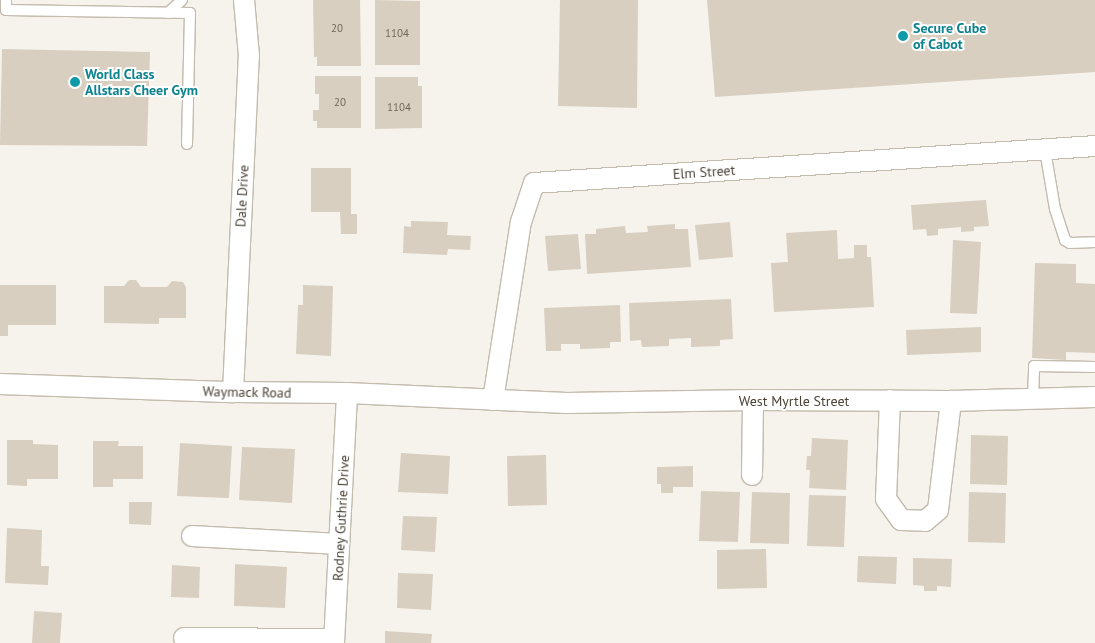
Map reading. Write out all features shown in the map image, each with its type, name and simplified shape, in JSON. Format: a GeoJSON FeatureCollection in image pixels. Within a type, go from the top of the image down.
{"type":"FeatureCollection","features":[{"type":"Feature","properties":{"kind":"street","name":"Dale Drive"},"geometry":{"type":"LineString","coordinates":[[233,392],[249,56],[244,0]]}},
{"type":"Feature","properties":{"kind":"street","name":"Elm Street"},"geometry":{"type":"LineString","coordinates":[[493,400],[521,222],[534,183],[1095,146]]}},
{"type":"Feature","properties":{"kind":"street","name":"Waymack Road"},"geometry":{"type":"LineString","coordinates":[[0,384],[233,392],[347,393],[493,400]]}},
{"type":"Feature","properties":{"kind":"street","name":"Rodney Guthrie Drive"},"geometry":{"type":"LineString","coordinates":[[334,641],[347,393]]}},
{"type":"Feature","properties":{"kind":"street","name":"West Myrtle Street"},"geometry":{"type":"LineString","coordinates":[[493,400],[567,403],[753,400],[951,401],[1095,397]]}},
{"type":"Feature","properties":{"kind":"street"},"geometry":{"type":"LineString","coordinates":[[752,475],[753,400]]}},
{"type":"Feature","properties":{"kind":"street"},"geometry":{"type":"LineString","coordinates":[[890,400],[886,499],[901,520],[925,521],[938,510],[951,401]]}},
{"type":"Feature","properties":{"kind":"street"},"geometry":{"type":"LineString","coordinates":[[192,536],[339,544]]}},
{"type":"Feature","properties":{"kind":"street"},"geometry":{"type":"LineString","coordinates":[[184,638],[334,641]]}},
{"type":"Feature","properties":{"kind":"lane"},"geometry":{"type":"LineString","coordinates":[[6,0],[6,10],[190,13],[187,144]]}},
{"type":"Feature","properties":{"kind":"lane"},"geometry":{"type":"LineString","coordinates":[[168,13],[182,0]]}},
{"type":"Feature","properties":{"kind":"lane"},"geometry":{"type":"LineString","coordinates":[[1045,150],[1055,209],[1065,240],[1070,243],[1095,242]]}},
{"type":"Feature","properties":{"kind":"lane"},"geometry":{"type":"LineString","coordinates":[[1033,399],[1034,366],[1095,367]]}},
{"type":"Feature","properties":{"kind":"building"},"geometry":{"type":"Polygon","coordinates":[[[313,0],[360,0],[361,66],[317,66],[317,57],[314,57],[313,0]]]}},
{"type":"Feature","properties":{"kind":"building"},"geometry":{"type":"Polygon","coordinates":[[[375,0],[420,1],[420,65],[375,65],[375,0]]]}},
{"type":"Feature","properties":{"kind":"building"},"geometry":{"type":"Polygon","coordinates":[[[560,0],[638,0],[637,108],[558,106],[560,0]]]}},
{"type":"Feature","properties":{"kind":"building","name":"Secure Cube of Cabot"},"geometry":{"type":"Polygon","coordinates":[[[707,0],[1095,0],[1095,72],[715,97],[707,0]]]}},
{"type":"Feature","properties":{"kind":"building","name":"World Class Allstars Cheer Gym"},"geometry":{"type":"Polygon","coordinates":[[[2,49],[150,52],[147,146],[0,145],[2,49]]]}},
{"type":"Feature","properties":{"kind":"building"},"geometry":{"type":"Polygon","coordinates":[[[315,76],[361,76],[361,128],[317,128],[317,121],[313,121],[313,110],[319,110],[319,94],[315,94],[315,76]]]}},
{"type":"Feature","properties":{"kind":"building"},"geometry":{"type":"Polygon","coordinates":[[[375,77],[418,77],[418,86],[422,86],[422,128],[375,129],[375,77]]]}},
{"type":"Feature","properties":{"kind":"building"},"geometry":{"type":"Polygon","coordinates":[[[311,168],[351,168],[351,214],[357,214],[357,234],[341,234],[340,212],[311,212],[311,168]]]}},
{"type":"Feature","properties":{"kind":"building"},"geometry":{"type":"Polygon","coordinates":[[[986,200],[989,226],[974,227],[974,231],[961,232],[961,227],[938,229],[938,235],[927,236],[926,229],[913,230],[911,205],[986,200]]]}},
{"type":"Feature","properties":{"kind":"building"},"geometry":{"type":"Polygon","coordinates":[[[411,221],[448,222],[447,235],[471,236],[470,250],[448,249],[447,255],[403,253],[404,226],[411,227],[411,221]]]}},
{"type":"Feature","properties":{"kind":"building"},"geometry":{"type":"Polygon","coordinates":[[[730,222],[733,257],[699,260],[695,225],[730,222]]]}},
{"type":"Feature","properties":{"kind":"building"},"geometry":{"type":"Polygon","coordinates":[[[675,224],[675,229],[688,229],[691,267],[587,274],[585,234],[596,234],[596,229],[625,226],[626,233],[648,232],[647,226],[675,224]]]}},
{"type":"Feature","properties":{"kind":"building"},"geometry":{"type":"Polygon","coordinates":[[[837,230],[838,259],[854,258],[854,245],[867,245],[867,257],[871,257],[874,307],[774,312],[771,263],[788,262],[786,233],[837,230]]]}},
{"type":"Feature","properties":{"kind":"building"},"geometry":{"type":"Polygon","coordinates":[[[578,234],[581,269],[548,271],[545,236],[578,234]]]}},
{"type":"Feature","properties":{"kind":"building"},"geometry":{"type":"Polygon","coordinates":[[[953,240],[981,242],[977,314],[950,313],[953,240]]]}},
{"type":"Feature","properties":{"kind":"building"},"geometry":{"type":"Polygon","coordinates":[[[1035,263],[1076,264],[1076,283],[1095,284],[1095,353],[1066,352],[1066,360],[1032,358],[1035,263]]]}},
{"type":"Feature","properties":{"kind":"building"},"geometry":{"type":"Polygon","coordinates":[[[129,280],[136,280],[141,287],[167,287],[172,281],[183,282],[186,287],[186,318],[159,318],[159,324],[104,323],[104,286],[124,286],[129,280]]]}},
{"type":"Feature","properties":{"kind":"building"},"geometry":{"type":"Polygon","coordinates":[[[0,285],[56,285],[56,325],[8,325],[8,336],[0,336],[0,285]]]}},
{"type":"Feature","properties":{"kind":"building"},"geometry":{"type":"Polygon","coordinates":[[[303,285],[333,286],[331,356],[296,354],[298,305],[303,305],[303,285]]]}},
{"type":"Feature","properties":{"kind":"building"},"geometry":{"type":"Polygon","coordinates":[[[731,299],[733,339],[720,340],[720,346],[691,347],[691,338],[669,339],[669,346],[642,347],[641,340],[630,341],[629,303],[731,299]]]}},
{"type":"Feature","properties":{"kind":"building"},"geometry":{"type":"Polygon","coordinates":[[[620,305],[621,342],[610,342],[610,348],[580,349],[580,344],[561,344],[561,351],[546,351],[544,308],[620,305]]]}},
{"type":"Feature","properties":{"kind":"building"},"geometry":{"type":"Polygon","coordinates":[[[981,327],[981,352],[907,355],[906,330],[981,327]]]}},
{"type":"Feature","properties":{"kind":"building"},"geometry":{"type":"Polygon","coordinates":[[[971,435],[1008,436],[1007,485],[970,484],[971,435]]]}},
{"type":"Feature","properties":{"kind":"building"},"geometry":{"type":"Polygon","coordinates":[[[812,438],[848,440],[846,490],[809,488],[810,470],[806,470],[807,456],[811,456],[812,438]]]}},
{"type":"Feature","properties":{"kind":"building"},"geometry":{"type":"Polygon","coordinates":[[[7,440],[33,440],[33,444],[58,445],[58,479],[27,479],[27,486],[7,485],[7,440]]]}},
{"type":"Feature","properties":{"kind":"building"},"geometry":{"type":"Polygon","coordinates":[[[93,441],[119,441],[118,446],[143,446],[143,479],[113,479],[113,487],[93,487],[93,441]]]}},
{"type":"Feature","properties":{"kind":"building"},"geometry":{"type":"Polygon","coordinates":[[[180,443],[232,446],[229,498],[177,496],[180,443]]]}},
{"type":"Feature","properties":{"kind":"building"},"geometry":{"type":"Polygon","coordinates":[[[242,447],[295,449],[292,503],[239,500],[242,447]]]}},
{"type":"Feature","properties":{"kind":"building"},"geometry":{"type":"Polygon","coordinates":[[[401,453],[450,456],[448,494],[398,492],[401,453]]]}},
{"type":"Feature","properties":{"kind":"building"},"geometry":{"type":"Polygon","coordinates":[[[546,455],[547,505],[508,506],[507,456],[546,455]]]}},
{"type":"Feature","properties":{"kind":"building"},"geometry":{"type":"Polygon","coordinates":[[[693,466],[693,487],[673,487],[673,493],[661,493],[661,484],[657,484],[657,467],[693,466]]]}},
{"type":"Feature","properties":{"kind":"building"},"geometry":{"type":"Polygon","coordinates":[[[701,491],[740,492],[738,542],[699,541],[701,491]]]}},
{"type":"Feature","properties":{"kind":"building"},"geometry":{"type":"Polygon","coordinates":[[[752,492],[790,493],[789,544],[750,543],[752,492]]]}},
{"type":"Feature","properties":{"kind":"building"},"geometry":{"type":"Polygon","coordinates":[[[969,492],[1006,493],[1005,543],[968,542],[969,492]]]}},
{"type":"Feature","properties":{"kind":"building"},"geometry":{"type":"Polygon","coordinates":[[[809,495],[846,496],[844,547],[807,546],[809,495]]]}},
{"type":"Feature","properties":{"kind":"building"},"geometry":{"type":"Polygon","coordinates":[[[129,502],[152,502],[151,525],[129,524],[129,502]]]}},
{"type":"Feature","properties":{"kind":"building"},"geometry":{"type":"Polygon","coordinates":[[[403,516],[437,517],[435,552],[401,550],[403,516]]]}},
{"type":"Feature","properties":{"kind":"building"},"geometry":{"type":"Polygon","coordinates":[[[7,528],[42,530],[41,566],[49,566],[48,585],[5,583],[7,528]]]}},
{"type":"Feature","properties":{"kind":"building"},"geometry":{"type":"Polygon","coordinates":[[[766,549],[767,588],[717,589],[717,550],[766,549]]]}},
{"type":"Feature","properties":{"kind":"building"},"geometry":{"type":"Polygon","coordinates":[[[858,556],[897,557],[896,584],[857,582],[858,556]]]}},
{"type":"Feature","properties":{"kind":"building"},"geometry":{"type":"Polygon","coordinates":[[[913,558],[952,559],[951,587],[937,586],[937,591],[924,591],[924,586],[913,585],[913,558]]]}},
{"type":"Feature","properties":{"kind":"building"},"geometry":{"type":"Polygon","coordinates":[[[235,564],[287,567],[285,608],[234,606],[235,564]]]}},
{"type":"Feature","properties":{"kind":"building"},"geometry":{"type":"Polygon","coordinates":[[[172,565],[200,567],[199,598],[171,597],[172,565]]]}},
{"type":"Feature","properties":{"kind":"building"},"geometry":{"type":"Polygon","coordinates":[[[398,573],[433,574],[431,610],[397,608],[398,573]]]}},
{"type":"Feature","properties":{"kind":"building"},"geometry":{"type":"Polygon","coordinates":[[[34,611],[62,613],[60,643],[32,643],[34,611]]]}},
{"type":"Feature","properties":{"kind":"building"},"geometry":{"type":"Polygon","coordinates":[[[385,631],[432,634],[431,643],[385,643],[385,631]]]}},
{"type":"Feature","properties":{"kind":"place","name":"Secure Cube of Cabot"},"geometry":{"type":"Point","coordinates":[903,36]}},
{"type":"Feature","properties":{"kind":"place","name":"World Class Allstars Cheer Gym"},"geometry":{"type":"Point","coordinates":[75,82]}}]}
